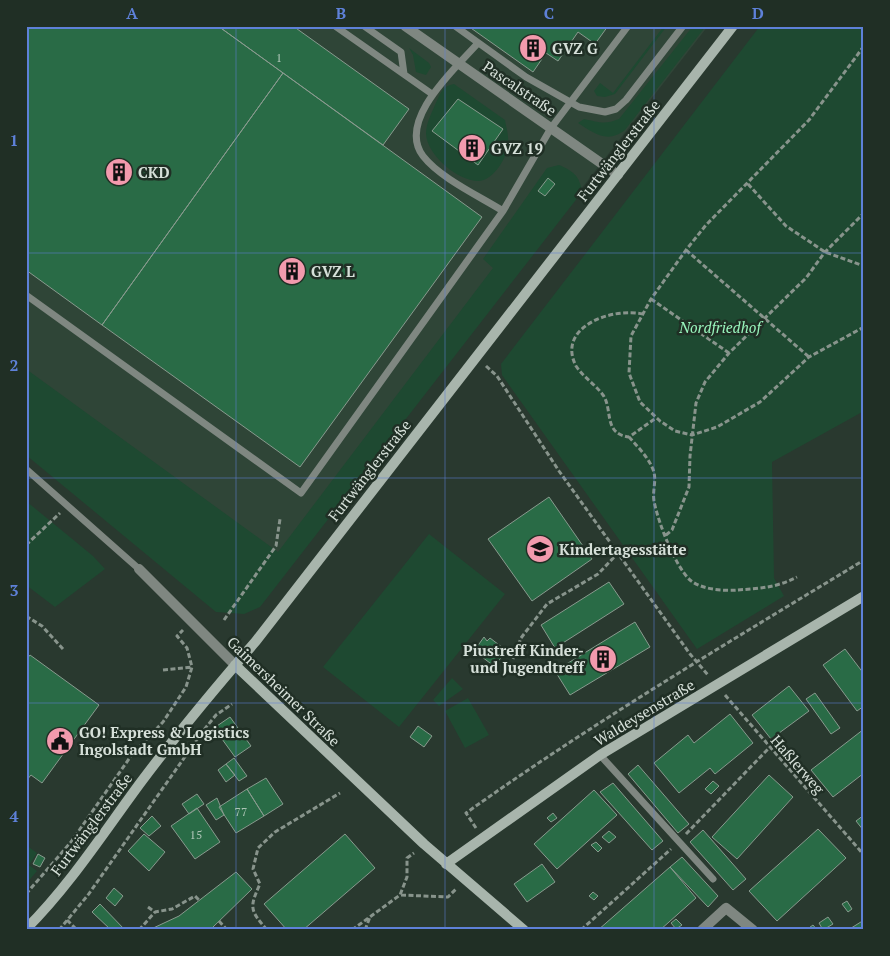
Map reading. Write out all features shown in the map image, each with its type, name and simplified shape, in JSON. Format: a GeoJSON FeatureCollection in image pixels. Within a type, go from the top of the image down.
{"type":"FeatureCollection","features":[{"type":"Feature","properties":{"kind":"street","name":"Pascalstraße"},"geometry":{"type":"LineString","coordinates":[[405,26],[618,175]]}},
{"type":"Feature","properties":{"kind":"street","name":"Furtwänglerstraße"},"geometry":{"type":"LineString","coordinates":[[26,929],[41,914],[77,869],[142,781],[235,665],[733,26]]}},
{"type":"Feature","properties":{"kind":"street","name":"Gaimersheimer Straße"},"geometry":{"type":"LineString","coordinates":[[139,569],[235,665],[424,844],[524,930]]}},
{"type":"Feature","properties":{"kind":"street","name":"Waldeysenstraße"},"geometry":{"type":"LineString","coordinates":[[446,864],[482,836],[600,755],[864,596]]}},
{"type":"Feature","properties":{"kind":"street"},"geometry":{"type":"LineString","coordinates":[[702,930],[726,908],[752,930]]}},
{"type":"Feature","properties":{"kind":"lane"},"geometry":{"type":"LineString","coordinates":[[335,26],[432,94]]}},
{"type":"Feature","properties":{"kind":"lane"},"geometry":{"type":"LineString","coordinates":[[364,26],[401,52],[404,74]]}},
{"type":"Feature","properties":{"kind":"lane"},"geometry":{"type":"LineString","coordinates":[[455,26],[526,77],[570,102],[592,111],[616,109],[626,100],[683,26]]}},
{"type":"Feature","properties":{"kind":"lane"},"geometry":{"type":"LineString","coordinates":[[26,296],[301,493],[502,211],[551,128],[628,26]]}},
{"type":"Feature","properties":{"kind":"lane"},"geometry":{"type":"LineString","coordinates":[[478,43],[432,94],[421,114],[416,136],[422,154],[436,168],[502,211]]}},
{"type":"Feature","properties":{"kind":"lane","name":"Gaimersheimer Straße"},"geometry":{"type":"LineString","coordinates":[[26,469],[139,569]]}},
{"type":"Feature","properties":{"kind":"lane"},"geometry":{"type":"LineString","coordinates":[[600,755],[712,879]]}},
{"type":"Feature","properties":{"kind":"path"},"geometry":{"type":"LineString","coordinates":[[864,46],[809,120],[706,225],[686,250],[651,299],[631,336],[629,373],[640,402],[656,418],[675,431],[692,435],[717,428],[760,402],[810,357],[864,327]]}},
{"type":"Feature","properties":{"kind":"path"},"geometry":{"type":"LineString","coordinates":[[748,184],[786,226],[825,252],[864,266]]}},
{"type":"Feature","properties":{"kind":"path"},"geometry":{"type":"LineString","coordinates":[[666,535],[672,530],[689,487],[696,404],[705,382],[729,353],[806,278],[825,252],[864,214]]}},
{"type":"Feature","properties":{"kind":"path"},"geometry":{"type":"LineString","coordinates":[[686,250],[810,357]]}},
{"type":"Feature","properties":{"kind":"path"},"geometry":{"type":"LineString","coordinates":[[651,299],[729,353]]}},
{"type":"Feature","properties":{"kind":"path"},"geometry":{"type":"LineString","coordinates":[[643,314],[616,312],[599,317],[585,326],[575,340],[573,352],[576,365],[602,394],[606,402],[609,421],[616,431],[629,437],[653,468],[656,481],[654,499],[666,535],[679,565],[691,581],[708,588],[733,590],[778,586],[796,577]]}},
{"type":"Feature","properties":{"kind":"path","name":"Haßlerweg"},"geometry":{"type":"LineString","coordinates":[[476,357],[497,376],[559,471],[697,661],[864,855]]}},
{"type":"Feature","properties":{"kind":"path"},"geometry":{"type":"LineString","coordinates":[[629,437],[656,418]]}},
{"type":"Feature","properties":{"kind":"path"},"geometry":{"type":"LineString","coordinates":[[26,545],[68,506]]}},
{"type":"Feature","properties":{"kind":"path"},"geometry":{"type":"LineString","coordinates":[[224,620],[276,546],[280,519]]}},
{"type":"Feature","properties":{"kind":"path"},"geometry":{"type":"LineString","coordinates":[[513,659],[521,638],[547,604],[598,574],[619,552]]}},
{"type":"Feature","properties":{"kind":"path"},"geometry":{"type":"LineString","coordinates":[[482,836],[466,813],[533,766],[697,661],[864,560]]}},
{"type":"Feature","properties":{"kind":"path"},"geometry":{"type":"LineString","coordinates":[[26,616],[42,626],[64,649]]}},
{"type":"Feature","properties":{"kind":"path"},"geometry":{"type":"LineString","coordinates":[[26,894],[71,842],[131,756],[163,722],[186,688],[192,667],[187,648],[177,636],[191,621]]}},
{"type":"Feature","properties":{"kind":"path"},"geometry":{"type":"LineString","coordinates":[[163,670],[192,667]]}},
{"type":"Feature","properties":{"kind":"path"},"geometry":{"type":"LineString","coordinates":[[59,930],[88,895],[203,731],[216,715],[232,704]]}},
{"type":"Feature","properties":{"kind":"path"},"geometry":{"type":"LineString","coordinates":[[267,930],[253,913],[252,902],[260,884],[253,870],[258,848],[275,832],[340,793]]}},
{"type":"Feature","properties":{"kind":"path"},"geometry":{"type":"LineString","coordinates":[[352,930],[400,895],[407,877],[407,858],[424,844]]}},
{"type":"Feature","properties":{"kind":"path"},"geometry":{"type":"LineString","coordinates":[[400,895],[448,897],[465,880]]}},
{"type":"Feature","properties":{"kind":"path"},"geometry":{"type":"LineString","coordinates":[[139,930],[155,912],[172,910],[195,896],[199,900]]}},
{"type":"Feature","properties":{"kind":"path"},"geometry":{"type":"LineString","coordinates":[[148,907],[155,912]]}},
{"type":"Feature","properties":{"kind":"path"},"geometry":{"type":"LineString","coordinates":[[365,930],[371,916]]}},
{"type":"Feature","properties":{"kind":"path"},"geometry":{"type":"LineString","coordinates":[[67,920],[77,930]]}},
{"type":"Feature","properties":{"kind":"path"},"geometry":{"type":"LineString","coordinates":[[219,921],[227,930]]}},
{"type":"Feature","properties":{"kind":"shaded area"},"geometry":{"type":"Polygon","coordinates":[[[26,26],[708,26],[282,573],[26,375],[26,26]]]}},
{"type":"Feature","properties":{"kind":"green space"},"geometry":{"type":"Polygon","coordinates":[[[664,26],[667,26],[615,94],[605,97],[597,96],[594,91],[600,83],[613,93],[664,26]]]}},
{"type":"Feature","properties":{"kind":"green space"},"geometry":{"type":"Polygon","coordinates":[[[693,26],[706,26],[625,130],[606,137],[578,123],[584,119],[605,122],[619,119],[693,26]]]}},
{"type":"Feature","properties":{"kind":"green space","name":"Nordfriedhof"},"geometry":{"type":"Polygon","coordinates":[[[760,26],[864,26],[864,411],[772,462],[774,578],[784,596],[697,649],[502,375],[501,364],[760,26]]]}},
{"type":"Feature","properties":{"kind":"green space"},"geometry":{"type":"Polygon","coordinates":[[[409,48],[429,63],[431,67],[426,75],[416,72],[413,55],[409,48]]]}},
{"type":"Feature","properties":{"kind":"green space"},"geometry":{"type":"Polygon","coordinates":[[[454,84],[505,120],[508,140],[505,155],[494,173],[483,180],[469,180],[452,171],[437,158],[428,142],[427,127],[438,97],[444,89],[454,84]]]}},
{"type":"Feature","properties":{"kind":"green space"},"geometry":{"type":"Polygon","coordinates":[[[559,165],[578,178],[582,192],[260,607],[244,614],[216,612],[26,455],[26,369],[278,552],[493,268],[483,259],[547,168],[559,165]]]}},
{"type":"Feature","properties":{"kind":"green space"},"geometry":{"type":"Polygon","coordinates":[[[26,501],[93,556],[105,569],[55,607],[26,585],[26,501]]]}},
{"type":"Feature","properties":{"kind":"green space"},"geometry":{"type":"Polygon","coordinates":[[[429,534],[505,594],[399,727],[323,667],[429,534]]]}},
{"type":"Feature","properties":{"kind":"green space"},"geometry":{"type":"Polygon","coordinates":[[[452,678],[463,689],[439,706],[433,700],[452,678]]]}},
{"type":"Feature","properties":{"kind":"green space"},"geometry":{"type":"Polygon","coordinates":[[[468,698],[489,735],[465,748],[445,711],[468,698]]]}},
{"type":"Feature","properties":{"kind":"green space"},"geometry":{"type":"Polygon","coordinates":[[[26,845],[37,853],[29,865],[37,871],[26,884],[26,845]]]}},
{"type":"Feature","properties":{"kind":"building","name":"CKD"},"geometry":{"type":"Polygon","coordinates":[[[26,26],[218,26],[283,73],[102,325],[26,270],[26,26]]]}},
{"type":"Feature","properties":{"kind":"building"},"geometry":{"type":"Polygon","coordinates":[[[218,26],[293,26],[409,109],[383,145],[218,26]]]}},
{"type":"Feature","properties":{"kind":"building","name":"GVZ G"},"geometry":{"type":"Polygon","coordinates":[[[468,26],[608,26],[595,44],[578,32],[558,61],[546,53],[533,72],[468,26]]]}},
{"type":"Feature","properties":{"kind":"building","name":"GVZ L"},"geometry":{"type":"Polygon","coordinates":[[[283,73],[482,217],[300,467],[102,325],[283,73]]]}},
{"type":"Feature","properties":{"kind":"building","name":"GVZ 19"},"geometry":{"type":"Polygon","coordinates":[[[458,99],[503,129],[478,165],[432,131],[458,99]]]}},
{"type":"Feature","properties":{"kind":"building"},"geometry":{"type":"Polygon","coordinates":[[[548,178],[555,184],[545,196],[538,191],[548,178]]]}},
{"type":"Feature","properties":{"kind":"building","name":"Kindertagesstätte"},"geometry":{"type":"Polygon","coordinates":[[[549,497],[592,559],[532,601],[488,539],[549,497]]]}},
{"type":"Feature","properties":{"kind":"building"},"geometry":{"type":"Polygon","coordinates":[[[609,582],[624,604],[555,648],[541,625],[609,582]]]}},
{"type":"Feature","properties":{"kind":"building","name":"Piustreff Kinder- und Jugendtreff"},"geometry":{"type":"Polygon","coordinates":[[[635,622],[650,647],[570,695],[555,671],[635,622]]]}},
{"type":"Feature","properties":{"kind":"building"},"geometry":{"type":"Polygon","coordinates":[[[484,637],[487,641],[490,638],[507,651],[494,666],[474,651],[484,637]]]}},
{"type":"Feature","properties":{"kind":"building"},"geometry":{"type":"Polygon","coordinates":[[[845,649],[864,674],[864,706],[857,711],[823,665],[845,649]]]}},
{"type":"Feature","properties":{"kind":"building"},"geometry":{"type":"Polygon","coordinates":[[[30,655],[99,705],[42,783],[31,775],[26,781],[26,660],[30,655]]]}},
{"type":"Feature","properties":{"kind":"building"},"geometry":{"type":"Polygon","coordinates":[[[789,686],[809,711],[771,739],[752,715],[789,686]]]}},
{"type":"Feature","properties":{"kind":"building"},"geometry":{"type":"Polygon","coordinates":[[[815,693],[840,728],[831,734],[806,699],[815,693]]]}},
{"type":"Feature","properties":{"kind":"building"},"geometry":{"type":"Polygon","coordinates":[[[730,714],[753,743],[715,774],[710,768],[679,793],[654,763],[688,735],[694,743],[730,714]]]}},
{"type":"Feature","properties":{"kind":"building"},"geometry":{"type":"Polygon","coordinates":[[[230,717],[251,746],[235,757],[214,728],[230,717]]]}},
{"type":"Feature","properties":{"kind":"building"},"geometry":{"type":"Polygon","coordinates":[[[418,726],[432,736],[424,747],[410,737],[418,726]]]}},
{"type":"Feature","properties":{"kind":"building"},"geometry":{"type":"Polygon","coordinates":[[[864,729],[864,773],[833,797],[811,770],[864,729]]]}},
{"type":"Feature","properties":{"kind":"building"},"geometry":{"type":"Polygon","coordinates":[[[234,758],[247,776],[239,781],[226,764],[234,758]]]}},
{"type":"Feature","properties":{"kind":"building"},"geometry":{"type":"Polygon","coordinates":[[[226,764],[235,775],[226,782],[218,770],[226,764]]]}},
{"type":"Feature","properties":{"kind":"building"},"geometry":{"type":"Polygon","coordinates":[[[638,765],[689,824],[678,833],[628,774],[638,765]]]}},
{"type":"Feature","properties":{"kind":"building"},"geometry":{"type":"Polygon","coordinates":[[[769,775],[793,797],[737,859],[712,837],[769,775]]]}},
{"type":"Feature","properties":{"kind":"building"},"geometry":{"type":"Polygon","coordinates":[[[266,778],[283,804],[264,816],[247,789],[266,778]]]}},
{"type":"Feature","properties":{"kind":"building"},"geometry":{"type":"Polygon","coordinates":[[[713,781],[719,786],[711,794],[705,789],[713,781]]]}},
{"type":"Feature","properties":{"kind":"building"},"geometry":{"type":"Polygon","coordinates":[[[613,783],[663,841],[652,850],[600,792],[613,783]]]}},
{"type":"Feature","properties":{"kind":"building"},"geometry":{"type":"Polygon","coordinates":[[[247,789],[264,816],[236,833],[219,807],[247,789]]]}},
{"type":"Feature","properties":{"kind":"building"},"geometry":{"type":"Polygon","coordinates":[[[594,790],[617,815],[557,869],[534,844],[594,790]]]}},
{"type":"Feature","properties":{"kind":"building"},"geometry":{"type":"Polygon","coordinates":[[[197,794],[204,804],[189,814],[182,804],[197,794]]]}},
{"type":"Feature","properties":{"kind":"building"},"geometry":{"type":"Polygon","coordinates":[[[217,798],[224,815],[216,820],[206,805],[217,798]]]}},
{"type":"Feature","properties":{"kind":"building"},"geometry":{"type":"Polygon","coordinates":[[[197,808],[220,842],[195,859],[171,826],[197,808]]]}},
{"type":"Feature","properties":{"kind":"building"},"geometry":{"type":"Polygon","coordinates":[[[553,813],[557,818],[551,822],[547,818],[553,813]]]}},
{"type":"Feature","properties":{"kind":"building"},"geometry":{"type":"Polygon","coordinates":[[[864,815],[864,831],[856,821],[864,815]]]}},
{"type":"Feature","properties":{"kind":"building"},"geometry":{"type":"Polygon","coordinates":[[[152,816],[161,826],[149,836],[140,828],[152,816]]]}},
{"type":"Feature","properties":{"kind":"building"},"geometry":{"type":"Polygon","coordinates":[[[818,829],[846,858],[777,921],[749,891],[818,829]]]}},
{"type":"Feature","properties":{"kind":"building"},"geometry":{"type":"Polygon","coordinates":[[[703,830],[746,879],[733,890],[690,842],[703,830]]]}},
{"type":"Feature","properties":{"kind":"building"},"geometry":{"type":"Polygon","coordinates":[[[609,831],[616,837],[609,843],[602,837],[609,831]]]}},
{"type":"Feature","properties":{"kind":"building"},"geometry":{"type":"Polygon","coordinates":[[[144,834],[165,852],[149,871],[128,851],[144,834]]]}},
{"type":"Feature","properties":{"kind":"building"},"geometry":{"type":"Polygon","coordinates":[[[345,834],[375,868],[303,930],[287,930],[264,904],[345,834]]]}},
{"type":"Feature","properties":{"kind":"building"},"geometry":{"type":"Polygon","coordinates":[[[596,842],[602,848],[598,852],[591,845],[596,842]]]}},
{"type":"Feature","properties":{"kind":"building"},"geometry":{"type":"Polygon","coordinates":[[[38,854],[45,858],[40,867],[33,864],[38,854]]]}},
{"type":"Feature","properties":{"kind":"building"},"geometry":{"type":"Polygon","coordinates":[[[682,857],[718,896],[708,907],[670,867],[682,857]]]}},
{"type":"Feature","properties":{"kind":"building"},"geometry":{"type":"Polygon","coordinates":[[[542,864],[555,882],[527,902],[514,884],[542,864]]]}},
{"type":"Feature","properties":{"kind":"building"},"geometry":{"type":"Polygon","coordinates":[[[670,867],[696,898],[660,930],[598,930],[670,867]]]}},
{"type":"Feature","properties":{"kind":"building"},"geometry":{"type":"Polygon","coordinates":[[[236,872],[252,889],[213,927],[216,930],[149,930],[179,916],[236,872]]]}},
{"type":"Feature","properties":{"kind":"building"},"geometry":{"type":"Polygon","coordinates":[[[114,888],[123,896],[115,906],[106,898],[114,888]]]}},
{"type":"Feature","properties":{"kind":"building"},"geometry":{"type":"Polygon","coordinates":[[[593,892],[598,896],[594,900],[589,896],[593,892]]]}},
{"type":"Feature","properties":{"kind":"building"},"geometry":{"type":"Polygon","coordinates":[[[847,901],[852,909],[848,912],[842,904],[847,901]]]}},
{"type":"Feature","properties":{"kind":"building"},"geometry":{"type":"Polygon","coordinates":[[[100,904],[125,930],[111,930],[92,912],[100,904]]]}},
{"type":"Feature","properties":{"kind":"building"},"geometry":{"type":"Polygon","coordinates":[[[828,917],[833,924],[823,930],[819,923],[828,917]]]}},
{"type":"Feature","properties":{"kind":"building"},"geometry":{"type":"Polygon","coordinates":[[[676,919],[682,925],[676,929],[671,923],[676,919]]]}},
{"type":"Feature","properties":{"kind":"building"},"geometry":{"type":"Polygon","coordinates":[[[864,920],[864,930],[848,930],[864,920]]]}},
{"type":"Feature","properties":{"kind":"building"},"geometry":{"type":"Polygon","coordinates":[[[813,925],[817,930],[806,930],[813,925]]]}},
{"type":"Feature","properties":{"kind":"place","name":"GVZ G"},"geometry":{"type":"Point","coordinates":[533,48]}},
{"type":"Feature","properties":{"kind":"place","name":"GVZ 19"},"geometry":{"type":"Point","coordinates":[472,148]}},
{"type":"Feature","properties":{"kind":"place","name":"CKD"},"geometry":{"type":"Point","coordinates":[119,172]}},
{"type":"Feature","properties":{"kind":"place","name":"GVZ L"},"geometry":{"type":"Point","coordinates":[292,271]}},
{"type":"Feature","properties":{"kind":"place","name":"Kindertagesstätte"},"geometry":{"type":"Point","coordinates":[540,549]}},
{"type":"Feature","properties":{"kind":"place","name":"Piustreff Kinder- und Jugendtreff"},"geometry":{"type":"Point","coordinates":[603,659]}},
{"type":"Feature","properties":{"kind":"place","name":"GO! Express & Logistics Ingolstadt GmbH"},"geometry":{"type":"Point","coordinates":[60,741]}}]}
